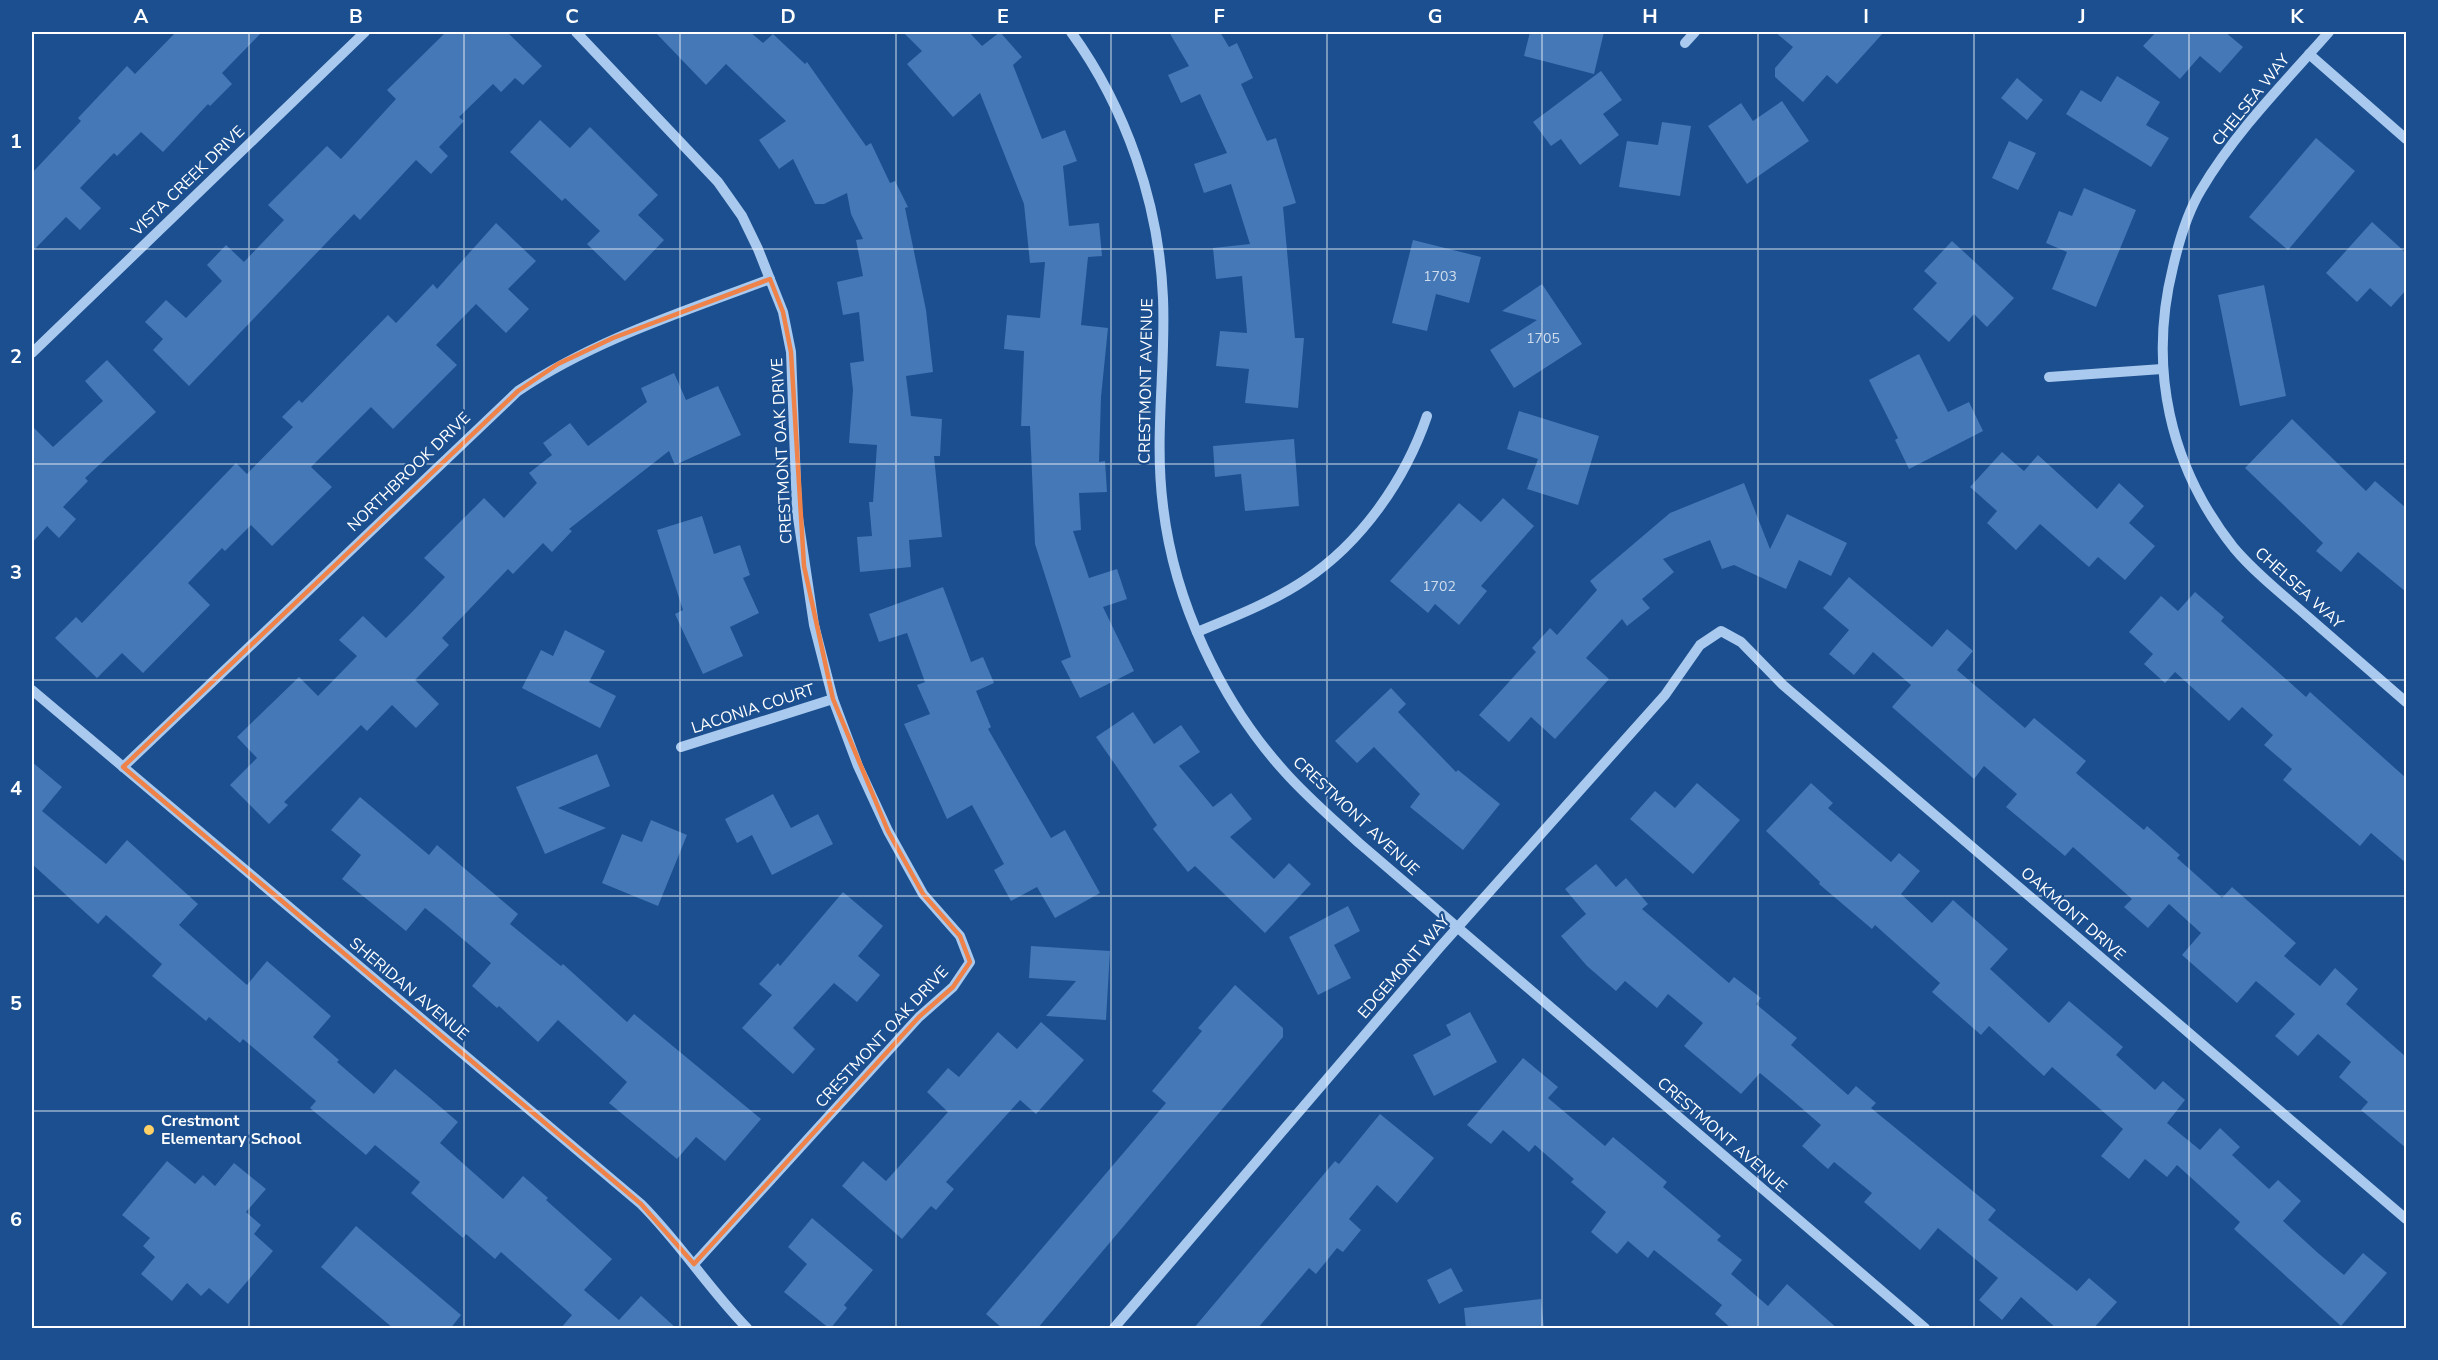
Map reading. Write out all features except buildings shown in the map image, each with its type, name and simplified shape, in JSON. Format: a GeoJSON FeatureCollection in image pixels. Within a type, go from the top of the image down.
{"type":"FeatureCollection","features":[{"type":"Feature","properties":{"kind":"street","name":"VISTA CREEK DRIVE"},"geometry":{"type":"LineString","coordinates":[[32,353],[365,32]]}},
{"type":"Feature","properties":{"kind":"street","name":"CRESTMONT OAK DRIVE"},"geometry":{"type":"LineString","coordinates":[[576,32],[718,182],[742,216],[770,279],[783,312],[791,352],[797,511],[814,625],[833,699],[858,766],[888,831],[924,894],[960,936],[970,962],[953,987],[919,1017],[694,1264]]}},
{"type":"Feature","properties":{"kind":"street","name":"CRESTMONT AVENUE"},"geometry":{"type":"LineString","coordinates":[[1071,32],[1107,91],[1128,135],[1152,214],[1163,298],[1159,422],[1163,508],[1174,560],[1197,632],[1241,714],[1282,769],[1359,843],[1924,1329]]}},
{"type":"Feature","properties":{"kind":"street"},"geometry":{"type":"LineString","coordinates":[[1685,43],[1695,32]]}},
{"type":"Feature","properties":{"kind":"street","name":"CHELSEA WAY"},"geometry":{"type":"LineString","coordinates":[[2329,32],[2234,142],[2200,191],[2179,240],[2164,305],[2162,369],[2169,418],[2188,476],[2235,548],[2265,580],[2406,702]]}},
{"type":"Feature","properties":{"kind":"street"},"geometry":{"type":"LineString","coordinates":[[2309,54],[2406,139]]}},
{"type":"Feature","properties":{"kind":"street","name":"NORTHBROOK DRIVE"},"geometry":{"type":"LineString","coordinates":[[123,767],[518,391],[558,364],[613,338],[770,279]]}},
{"type":"Feature","properties":{"kind":"street"},"geometry":{"type":"LineString","coordinates":[[2049,377],[2162,369]]}},
{"type":"Feature","properties":{"kind":"street"},"geometry":{"type":"LineString","coordinates":[[1197,632],[1275,597],[1327,564],[1378,508],[1401,476],[1416,446],[1427,416]]}},
{"type":"Feature","properties":{"kind":"street","name":"EDGEMONT WAY"},"geometry":{"type":"LineString","coordinates":[[1114,1329],[1457,928],[1665,695],[1700,645],[1721,631]]}},
{"type":"Feature","properties":{"kind":"street","name":"OAKMONT DRIVE"},"geometry":{"type":"LineString","coordinates":[[1721,631],[1742,642],[1783,685],[2406,1219]]}},
{"type":"Feature","properties":{"kind":"street","name":"SHERIDAN AVENUE"},"geometry":{"type":"LineString","coordinates":[[32,690],[641,1204],[666,1230],[717,1297],[747,1329]]}},
{"type":"Feature","properties":{"kind":"street","name":"LACONIA COURT"},"geometry":{"type":"LineString","coordinates":[[681,747],[833,699]]}},
{"type":"Feature","properties":{"kind":"highlighted area"},"geometry":{"type":"Polygon","coordinates":[[[770,279],[783,312],[791,352],[804,566],[833,699],[888,831],[923,894],[960,936],[970,962],[953,987],[919,1017],[694,1264],[641,1204],[123,767],[518,391],[558,364],[613,338],[770,279]]]}},
{"type":"Feature","properties":{"kind":"place","name":"Crestmont Elementary School"},"geometry":{"type":"Point","coordinates":[149,1130]}}]}
